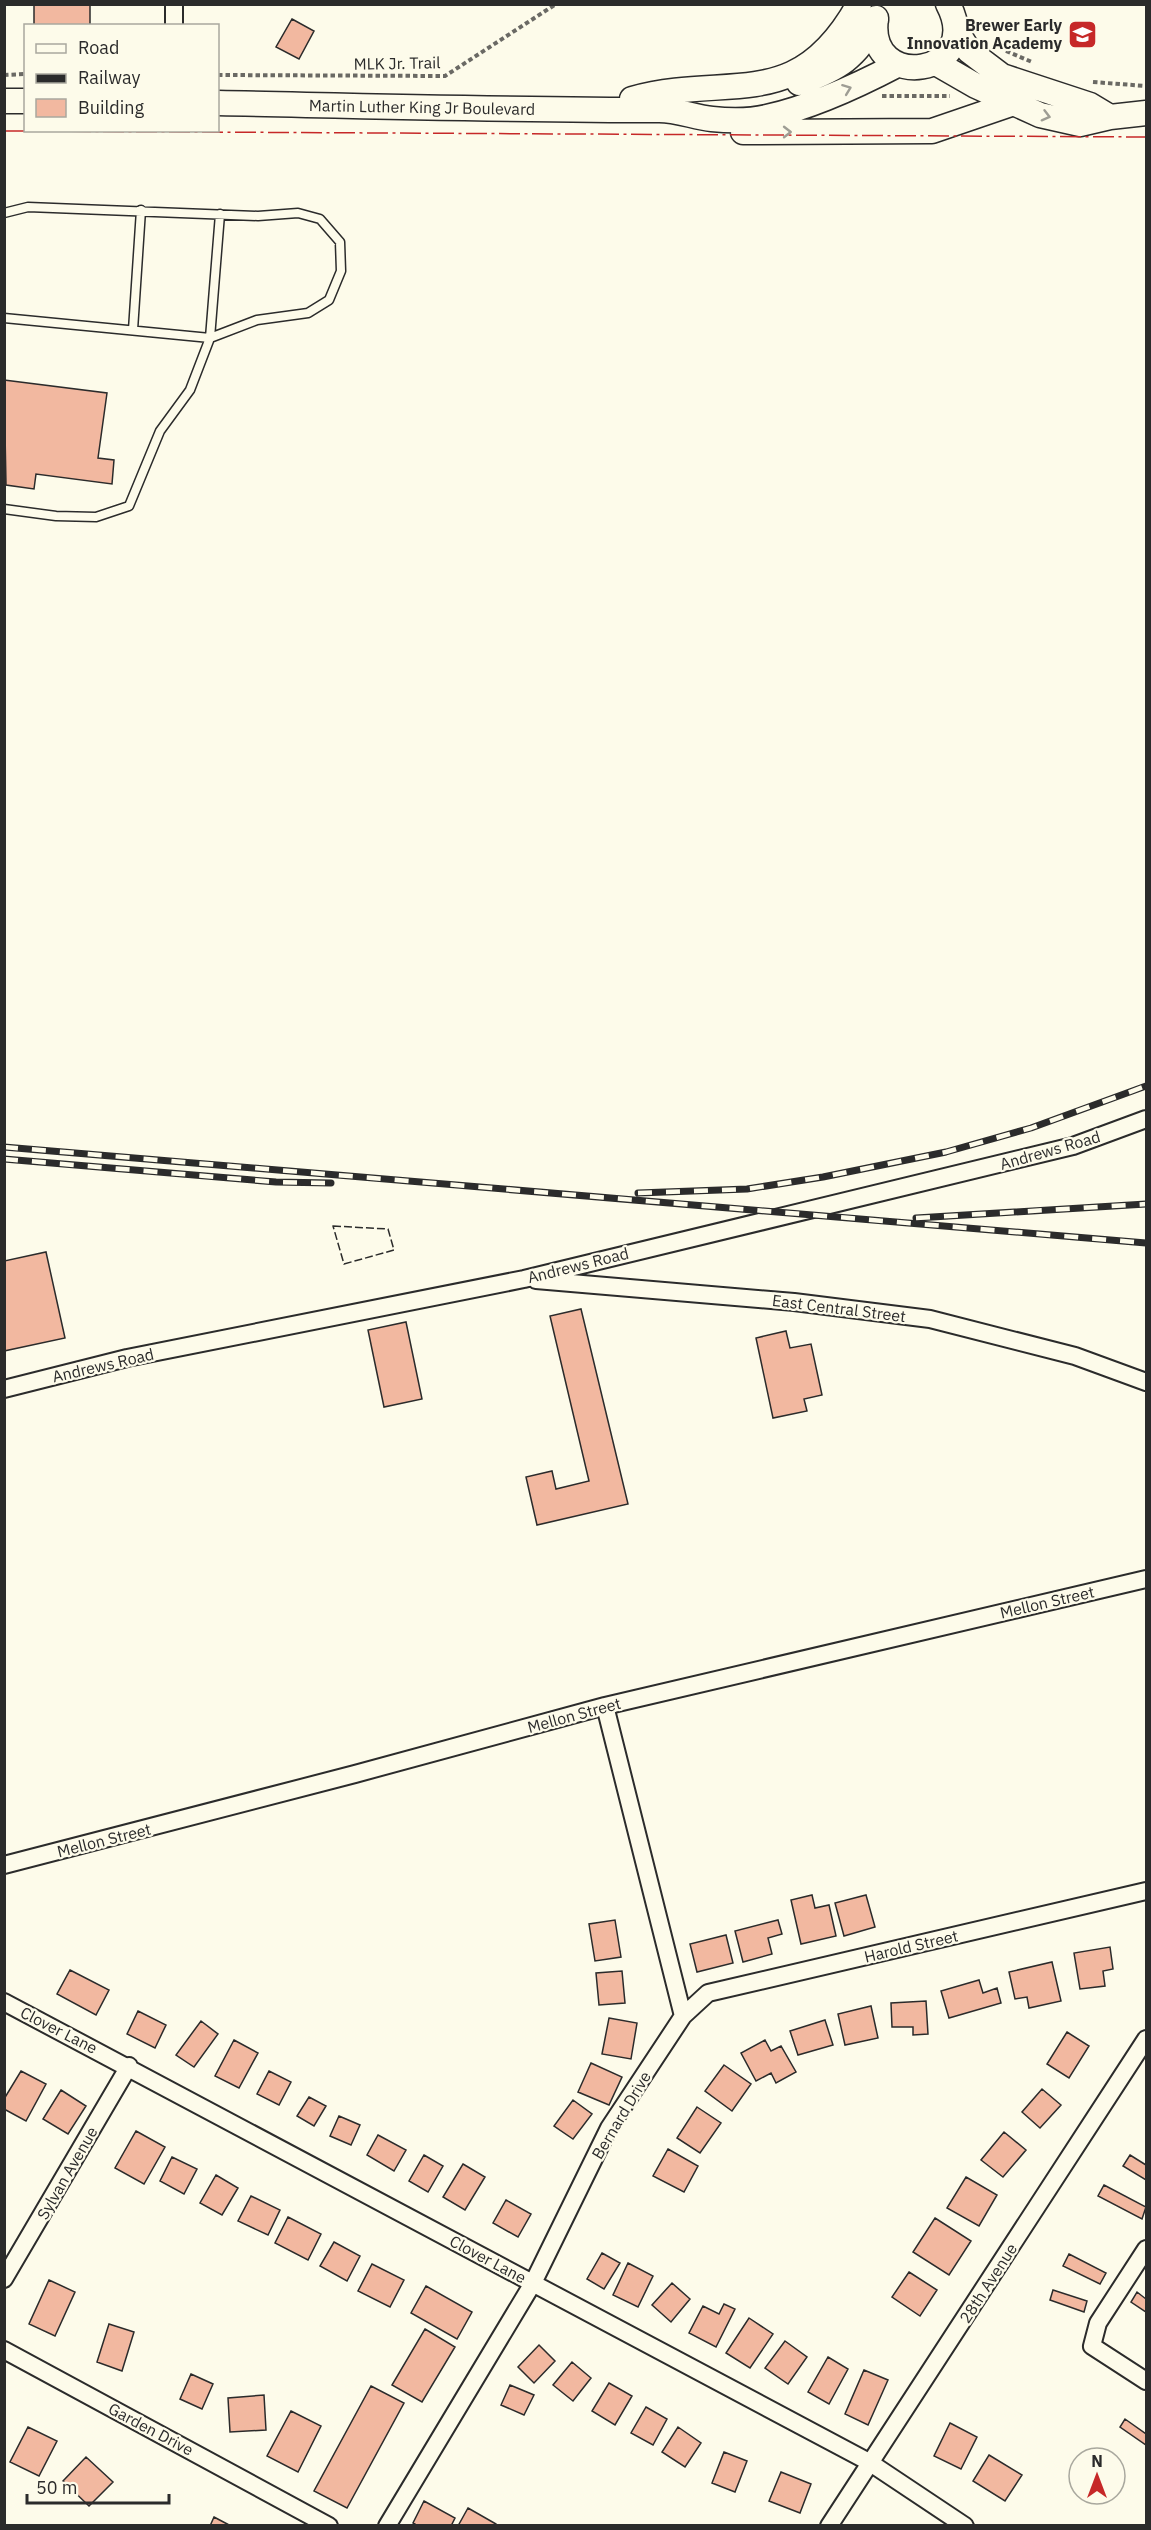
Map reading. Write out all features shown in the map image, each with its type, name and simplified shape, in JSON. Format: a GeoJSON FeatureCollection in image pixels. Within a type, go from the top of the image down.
{"type":"FeatureCollection","features":[{"type":"Feature","properties":{"kind":"main road"},"geometry":{"type":"LineString","coordinates":[[593,110],[652,94],[735,88],[783,79],[812,64],[831,46],[849,23],[873,10],[875,33],[886,57],[910,69],[924,68],[936,63],[953,43],[956,30],[955,17],[948,4]]}},
{"type":"Feature","properties":{"kind":"main road","name":"Martin Luther King Jr Boulevard"},"geometry":{"type":"LineString","coordinates":[[668,110],[699,102],[737,99],[782,90],[844,64],[865,42],[873,10]]}},
{"type":"Feature","properties":{"kind":"main road"},"geometry":{"type":"LineString","coordinates":[[956,30],[969,51],[1002,76],[1090,105],[1110,117]]}},
{"type":"Feature","properties":{"kind":"main road"},"geometry":{"type":"LineString","coordinates":[[936,63],[1011,104],[1040,115],[1080,124],[1110,117],[1146,113]]}},
{"type":"Feature","properties":{"kind":"main road","name":"Martin Luther King Jr Boulevard"},"geometry":{"type":"LineString","coordinates":[[219,103],[668,110],[712,119],[741,120],[766,117],[799,107],[860,84],[897,64]]}},
{"type":"Feature","properties":{"kind":"main road"},"geometry":{"type":"LineString","coordinates":[[4,101],[24,101]]}},
{"type":"Feature","properties":{"kind":"main road","name":"Martin Luther King Jr Boulevard"},"geometry":{"type":"LineString","coordinates":[[627,110],[695,132],[883,132],[932,131],[1011,104]]}},
{"type":"Feature","properties":{"kind":"street"},"geometry":{"type":"LineString","coordinates":[[174,4],[174,24]]}},
{"type":"Feature","properties":{"kind":"street","name":"Andrews Road"},"geometry":{"type":"LineString","coordinates":[[4,1389],[127,1358],[524,1279],[1073,1146],[1146,1119]]}},
{"type":"Feature","properties":{"kind":"street","name":"East Central Street"},"geometry":{"type":"LineString","coordinates":[[524,1279],[794,1302],[930,1319],[1075,1356],[1146,1382]]}},
{"type":"Feature","properties":{"kind":"street","name":"Mellon Street"},"geometry":{"type":"LineString","coordinates":[[4,1865],[605,1706],[1146,1579]]}},
{"type":"Feature","properties":{"kind":"street"},"geometry":{"type":"LineString","coordinates":[[605,1706],[683,2016]]}},
{"type":"Feature","properties":{"kind":"street","name":"Harold Street"},"geometry":{"type":"LineString","coordinates":[[683,2016],[708,1993],[1146,1892]]}},
{"type":"Feature","properties":{"kind":"street","name":"Clover Lane"},"geometry":{"type":"LineString","coordinates":[[4,2002],[129,2066],[869,2462],[965,2526]]}},
{"type":"Feature","properties":{"kind":"street","name":"Bernard Drive"},"geometry":{"type":"LineString","coordinates":[[387,2526],[533,2283],[609,2128],[683,2016]]}},
{"type":"Feature","properties":{"kind":"street","name":"28th Avenue"},"geometry":{"type":"LineString","coordinates":[[829,2526],[1146,2039]]}},
{"type":"Feature","properties":{"kind":"street","name":"Sylvan Avenue"},"geometry":{"type":"LineString","coordinates":[[4,2279],[129,2066]]}},
{"type":"Feature","properties":{"kind":"street"},"geometry":{"type":"LineString","coordinates":[[1146,2249],[1098,2323],[1092,2346],[1146,2381]]}},
{"type":"Feature","properties":{"kind":"street","name":"Garden Drive"},"geometry":{"type":"LineString","coordinates":[[4,2350],[329,2526]]}},
{"type":"Feature","properties":{"kind":"lane"},"geometry":{"type":"LineString","coordinates":[[4,213],[28,207],[258,216],[298,213],[320,219],[340,242],[341,271],[329,300],[308,313],[257,320],[210,338],[4,318]]}},
{"type":"Feature","properties":{"kind":"lane"},"geometry":{"type":"LineString","coordinates":[[133,330],[141,210]]}},
{"type":"Feature","properties":{"kind":"lane"},"geometry":{"type":"LineString","coordinates":[[4,509],[56,516],[96,517],[129,506],[160,431],[190,390],[210,338],[220,214]]}},
{"type":"Feature","properties":{"kind":"path","name":"MLK Jr. Trail"},"geometry":{"type":"LineString","coordinates":[[219,75],[446,76],[540,17],[556,4]]}},
{"type":"Feature","properties":{"kind":"path"},"geometry":{"type":"LineString","coordinates":[[1005,50],[1035,63]]}},
{"type":"Feature","properties":{"kind":"path"},"geometry":{"type":"LineString","coordinates":[[4,75],[24,74]]}},
{"type":"Feature","properties":{"kind":"path"},"geometry":{"type":"LineString","coordinates":[[1085,81],[1146,86]]}},
{"type":"Feature","properties":{"kind":"path"},"geometry":{"type":"LineString","coordinates":[[875,95],[945,97],[955,91]]}},
{"type":"Feature","properties":{"kind":"building"},"geometry":{"type":"Polygon","coordinates":[[[34,4],[90,4],[90,24],[34,24],[34,4]]]}},
{"type":"Feature","properties":{"kind":"building"},"geometry":{"type":"Polygon","coordinates":[[[292,19],[314,31],[299,59],[276,47],[292,19]]]}},
{"type":"Feature","properties":{"kind":"building"},"geometry":{"type":"Polygon","coordinates":[[[4,380],[107,393],[98,458],[114,460],[112,484],[36,474],[34,489],[6,485],[4,380]]]}},
{"type":"Feature","properties":{"kind":"building"},"geometry":{"type":"Polygon","coordinates":[[[46,1252],[65,1338],[4,1351],[4,1261],[46,1252]]]}},
{"type":"Feature","properties":{"kind":"building"},"geometry":{"type":"Polygon","coordinates":[[[581,1309],[628,1504],[537,1525],[526,1477],[552,1471],[556,1489],[589,1481],[550,1316],[581,1309]]]}},
{"type":"Feature","properties":{"kind":"building"},"geometry":{"type":"Polygon","coordinates":[[[406,1322],[422,1399],[384,1407],[368,1330],[406,1322]]]}},
{"type":"Feature","properties":{"kind":"building"},"geometry":{"type":"Polygon","coordinates":[[[786,1331],[790,1348],[811,1344],[822,1395],[804,1399],[807,1411],[773,1418],[756,1338],[786,1331]]]}},
{"type":"Feature","properties":{"kind":"building"},"geometry":{"type":"Polygon","coordinates":[[[812,1895],[815,1908],[829,1905],[836,1936],[801,1944],[791,1900],[812,1895]]]}},
{"type":"Feature","properties":{"kind":"building"},"geometry":{"type":"Polygon","coordinates":[[[866,1895],[875,1927],[844,1936],[835,1903],[866,1895]]]}},
{"type":"Feature","properties":{"kind":"building"},"geometry":{"type":"Polygon","coordinates":[[[615,1920],[621,1957],[595,1961],[589,1924],[615,1920]]]}},
{"type":"Feature","properties":{"kind":"building"},"geometry":{"type":"Polygon","coordinates":[[[778,1920],[782,1934],[768,1938],[772,1954],[743,1962],[735,1931],[778,1920]]]}},
{"type":"Feature","properties":{"kind":"building"},"geometry":{"type":"Polygon","coordinates":[[[726,1935],[733,1963],[697,1972],[690,1944],[726,1935]]]}},
{"type":"Feature","properties":{"kind":"building"},"geometry":{"type":"Polygon","coordinates":[[[1110,1947],[1113,1969],[1103,1971],[1105,1986],[1080,1989],[1074,1953],[1110,1947]]]}},
{"type":"Feature","properties":{"kind":"building"},"geometry":{"type":"Polygon","coordinates":[[[1052,1962],[1061,2001],[1029,2008],[1027,1997],[1015,1999],[1009,1972],[1052,1962]]]}},
{"type":"Feature","properties":{"kind":"building"},"geometry":{"type":"Polygon","coordinates":[[[70,1970],[109,1990],[96,2015],[57,1994],[70,1970]]]}},
{"type":"Feature","properties":{"kind":"building"},"geometry":{"type":"Polygon","coordinates":[[[622,1971],[625,2003],[599,2005],[596,1973],[622,1971]]]}},
{"type":"Feature","properties":{"kind":"building"},"geometry":{"type":"Polygon","coordinates":[[[979,1980],[983,1993],[997,1988],[1001,2003],[949,2018],[941,1991],[979,1980]]]}},
{"type":"Feature","properties":{"kind":"building"},"geometry":{"type":"Polygon","coordinates":[[[926,2001],[928,2034],[913,2035],[913,2027],[892,2027],[891,2003],[926,2001]]]}},
{"type":"Feature","properties":{"kind":"building"},"geometry":{"type":"Polygon","coordinates":[[[871,2006],[878,2038],[845,2045],[838,2014],[871,2006]]]}},
{"type":"Feature","properties":{"kind":"building"},"geometry":{"type":"Polygon","coordinates":[[[138,2011],[166,2025],[155,2048],[127,2034],[138,2011]]]}},
{"type":"Feature","properties":{"kind":"building"},"geometry":{"type":"Polygon","coordinates":[[[609,2018],[637,2023],[631,2059],[602,2054],[609,2018]]]}},
{"type":"Feature","properties":{"kind":"building"},"geometry":{"type":"Polygon","coordinates":[[[825,2020],[833,2045],[798,2055],[790,2031],[825,2020]]]}},
{"type":"Feature","properties":{"kind":"building"},"geometry":{"type":"Polygon","coordinates":[[[201,2021],[218,2034],[194,2067],[176,2055],[201,2021]]]}},
{"type":"Feature","properties":{"kind":"building"},"geometry":{"type":"Polygon","coordinates":[[[1067,2032],[1089,2046],[1069,2078],[1047,2064],[1067,2032]]]}},
{"type":"Feature","properties":{"kind":"building"},"geometry":{"type":"Polygon","coordinates":[[[234,2040],[258,2053],[239,2088],[215,2076],[234,2040]]]}},
{"type":"Feature","properties":{"kind":"building"},"geometry":{"type":"Polygon","coordinates":[[[765,2040],[771,2051],[781,2046],[796,2072],[776,2083],[771,2073],[756,2081],[741,2053],[765,2040]]]}},
{"type":"Feature","properties":{"kind":"building"},"geometry":{"type":"Polygon","coordinates":[[[591,2063],[622,2077],[609,2105],[578,2092],[591,2063]]]}},
{"type":"Feature","properties":{"kind":"building"},"geometry":{"type":"Polygon","coordinates":[[[724,2065],[751,2084],[732,2111],[705,2091],[724,2065]]]}},
{"type":"Feature","properties":{"kind":"building"},"geometry":{"type":"Polygon","coordinates":[[[21,2071],[46,2084],[26,2121],[4,2109],[4,2099],[21,2071]]]}},
{"type":"Feature","properties":{"kind":"building"},"geometry":{"type":"Polygon","coordinates":[[[269,2071],[291,2082],[279,2105],[257,2094],[269,2071]]]}},
{"type":"Feature","properties":{"kind":"building"},"geometry":{"type":"Polygon","coordinates":[[[1042,2089],[1061,2105],[1040,2128],[1022,2112],[1042,2089]]]}},
{"type":"Feature","properties":{"kind":"building"},"geometry":{"type":"Polygon","coordinates":[[[61,2090],[86,2106],[68,2134],[43,2119],[61,2090]]]}},
{"type":"Feature","properties":{"kind":"building"},"geometry":{"type":"Polygon","coordinates":[[[309,2097],[326,2106],[314,2126],[297,2116],[309,2097]]]}},
{"type":"Feature","properties":{"kind":"building"},"geometry":{"type":"Polygon","coordinates":[[[573,2100],[592,2114],[573,2139],[554,2126],[573,2100]]]}},
{"type":"Feature","properties":{"kind":"building"},"geometry":{"type":"Polygon","coordinates":[[[697,2107],[721,2123],[700,2153],[677,2138],[697,2107]]]}},
{"type":"Feature","properties":{"kind":"building"},"geometry":{"type":"Polygon","coordinates":[[[339,2116],[360,2125],[351,2145],[330,2136],[339,2116]]]}},
{"type":"Feature","properties":{"kind":"building"},"geometry":{"type":"Polygon","coordinates":[[[136,2131],[165,2147],[144,2184],[115,2168],[136,2131]]]}},
{"type":"Feature","properties":{"kind":"building"},"geometry":{"type":"Polygon","coordinates":[[[1004,2132],[1026,2150],[1003,2177],[981,2160],[1004,2132]]]}},
{"type":"Feature","properties":{"kind":"building"},"geometry":{"type":"Polygon","coordinates":[[[378,2135],[406,2150],[394,2171],[367,2155],[378,2135]]]}},
{"type":"Feature","properties":{"kind":"building"},"geometry":{"type":"Polygon","coordinates":[[[668,2149],[698,2166],[684,2192],[653,2176],[668,2149]]]}},
{"type":"Feature","properties":{"kind":"building"},"geometry":{"type":"Polygon","coordinates":[[[424,2155],[443,2166],[428,2192],[409,2181],[424,2155]]]}},
{"type":"Feature","properties":{"kind":"building"},"geometry":{"type":"Polygon","coordinates":[[[1130,2155],[1146,2165],[1146,2180],[1123,2166],[1130,2155]]]}},
{"type":"Feature","properties":{"kind":"building"},"geometry":{"type":"Polygon","coordinates":[[[172,2157],[197,2169],[184,2194],[160,2181],[172,2157]]]}},
{"type":"Feature","properties":{"kind":"building"},"geometry":{"type":"Polygon","coordinates":[[[463,2164],[485,2177],[465,2210],[443,2197],[463,2164]]]}},
{"type":"Feature","properties":{"kind":"building"},"geometry":{"type":"Polygon","coordinates":[[[216,2175],[238,2188],[222,2215],[200,2203],[216,2175]]]}},
{"type":"Feature","properties":{"kind":"building"},"geometry":{"type":"Polygon","coordinates":[[[966,2177],[997,2195],[979,2226],[947,2208],[966,2177]]]}},
{"type":"Feature","properties":{"kind":"building"},"geometry":{"type":"Polygon","coordinates":[[[1104,2185],[1146,2207],[1142,2219],[1098,2196],[1104,2185]]]}},
{"type":"Feature","properties":{"kind":"building"},"geometry":{"type":"Polygon","coordinates":[[[251,2196],[280,2210],[268,2235],[238,2221],[251,2196]]]}},
{"type":"Feature","properties":{"kind":"building"},"geometry":{"type":"Polygon","coordinates":[[[506,2200],[531,2214],[518,2237],[493,2223],[506,2200]]]}},
{"type":"Feature","properties":{"kind":"building"},"geometry":{"type":"Polygon","coordinates":[[[288,2217],[321,2234],[308,2260],[275,2243],[288,2217]]]}},
{"type":"Feature","properties":{"kind":"building"},"geometry":{"type":"Polygon","coordinates":[[[935,2218],[971,2241],[949,2275],[913,2252],[935,2218]]]}},
{"type":"Feature","properties":{"kind":"building"},"geometry":{"type":"Polygon","coordinates":[[[334,2242],[360,2256],[347,2281],[320,2266],[334,2242]]]}},
{"type":"Feature","properties":{"kind":"building"},"geometry":{"type":"Polygon","coordinates":[[[602,2253],[620,2263],[604,2289],[587,2279],[602,2253]]]}},
{"type":"Feature","properties":{"kind":"building"},"geometry":{"type":"Polygon","coordinates":[[[1069,2254],[1106,2273],[1100,2284],[1063,2266],[1069,2254]]]}},
{"type":"Feature","properties":{"kind":"building"},"geometry":{"type":"Polygon","coordinates":[[[628,2263],[653,2276],[638,2307],[613,2295],[628,2263]]]}},
{"type":"Feature","properties":{"kind":"building"},"geometry":{"type":"Polygon","coordinates":[[[372,2264],[404,2280],[390,2307],[358,2291],[372,2264]]]}},
{"type":"Feature","properties":{"kind":"building"},"geometry":{"type":"Polygon","coordinates":[[[909,2272],[937,2290],[920,2316],[892,2297],[909,2272]]]}},
{"type":"Feature","properties":{"kind":"building"},"geometry":{"type":"Polygon","coordinates":[[[49,2280],[75,2292],[55,2336],[29,2324],[49,2280]]]}},
{"type":"Feature","properties":{"kind":"building"},"geometry":{"type":"Polygon","coordinates":[[[672,2283],[690,2299],[671,2322],[652,2305],[672,2283]]]}},
{"type":"Feature","properties":{"kind":"building"},"geometry":{"type":"Polygon","coordinates":[[[426,2286],[472,2312],[457,2339],[411,2313],[426,2286]]]}},
{"type":"Feature","properties":{"kind":"building"},"geometry":{"type":"Polygon","coordinates":[[[1053,2290],[1087,2301],[1084,2312],[1050,2300],[1053,2290]]]}},
{"type":"Feature","properties":{"kind":"building"},"geometry":{"type":"Polygon","coordinates":[[[1137,2292],[1146,2299],[1146,2312],[1131,2302],[1137,2292]]]}},
{"type":"Feature","properties":{"kind":"building"},"geometry":{"type":"Polygon","coordinates":[[[724,2304],[735,2309],[716,2347],[689,2333],[703,2306],[719,2314],[724,2304]]]}},
{"type":"Feature","properties":{"kind":"building"},"geometry":{"type":"Polygon","coordinates":[[[749,2318],[773,2334],[750,2368],[726,2353],[749,2318]]]}},
{"type":"Feature","properties":{"kind":"building"},"geometry":{"type":"Polygon","coordinates":[[[109,2324],[134,2332],[122,2371],[97,2362],[109,2324]]]}},
{"type":"Feature","properties":{"kind":"building"},"geometry":{"type":"Polygon","coordinates":[[[425,2329],[455,2347],[422,2402],[392,2385],[425,2329]]]}},
{"type":"Feature","properties":{"kind":"building"},"geometry":{"type":"Polygon","coordinates":[[[785,2341],[807,2357],[788,2384],[765,2368],[785,2341]]]}},
{"type":"Feature","properties":{"kind":"building"},"geometry":{"type":"Polygon","coordinates":[[[539,2345],[555,2361],[534,2383],[518,2367],[539,2345]]]}},
{"type":"Feature","properties":{"kind":"building"},"geometry":{"type":"Polygon","coordinates":[[[828,2357],[848,2369],[829,2404],[808,2392],[828,2357]]]}},
{"type":"Feature","properties":{"kind":"building"},"geometry":{"type":"Polygon","coordinates":[[[572,2362],[591,2378],[573,2401],[553,2385],[572,2362]]]}},
{"type":"Feature","properties":{"kind":"building"},"geometry":{"type":"Polygon","coordinates":[[[864,2370],[888,2380],[868,2425],[845,2414],[864,2370]]]}},
{"type":"Feature","properties":{"kind":"building"},"geometry":{"type":"Polygon","coordinates":[[[191,2374],[213,2384],[202,2409],[180,2399],[191,2374]]]}},
{"type":"Feature","properties":{"kind":"building"},"geometry":{"type":"Polygon","coordinates":[[[609,2383],[632,2396],[615,2425],[592,2411],[609,2383]]]}},
{"type":"Feature","properties":{"kind":"building"},"geometry":{"type":"Polygon","coordinates":[[[510,2385],[534,2395],[524,2415],[501,2405],[510,2385]]]}},
{"type":"Feature","properties":{"kind":"building"},"geometry":{"type":"Polygon","coordinates":[[[371,2386],[404,2403],[347,2508],[314,2491],[371,2386]]]}},
{"type":"Feature","properties":{"kind":"building"},"geometry":{"type":"Polygon","coordinates":[[[264,2395],[266,2430],[230,2432],[228,2398],[264,2395]]]}},
{"type":"Feature","properties":{"kind":"building"},"geometry":{"type":"Polygon","coordinates":[[[646,2407],[667,2419],[653,2445],[631,2433],[646,2407]]]}},
{"type":"Feature","properties":{"kind":"building"},"geometry":{"type":"Polygon","coordinates":[[[291,2411],[321,2426],[298,2472],[267,2456],[291,2411]]]}},
{"type":"Feature","properties":{"kind":"building"},"geometry":{"type":"Polygon","coordinates":[[[1125,2419],[1146,2434],[1146,2445],[1120,2427],[1125,2419]]]}},
{"type":"Feature","properties":{"kind":"building"},"geometry":{"type":"Polygon","coordinates":[[[950,2423],[977,2437],[961,2469],[934,2456],[950,2423]]]}},
{"type":"Feature","properties":{"kind":"building"},"geometry":{"type":"Polygon","coordinates":[[[28,2427],[57,2441],[39,2476],[10,2462],[28,2427]]]}},
{"type":"Feature","properties":{"kind":"building"},"geometry":{"type":"Polygon","coordinates":[[[678,2427],[701,2443],[685,2467],[662,2452],[678,2427]]]}},
{"type":"Feature","properties":{"kind":"building"},"geometry":{"type":"Polygon","coordinates":[[[724,2452],[747,2461],[735,2492],[712,2483],[724,2452]]]}},
{"type":"Feature","properties":{"kind":"building"},"geometry":{"type":"Polygon","coordinates":[[[989,2455],[1022,2475],[1005,2501],[973,2481],[989,2455]]]}},
{"type":"Feature","properties":{"kind":"building"},"geometry":{"type":"Polygon","coordinates":[[[86,2457],[113,2482],[89,2506],[63,2481],[86,2457]]]}},
{"type":"Feature","properties":{"kind":"building"},"geometry":{"type":"Polygon","coordinates":[[[781,2472],[811,2484],[800,2513],[769,2501],[781,2472]]]}},
{"type":"Feature","properties":{"kind":"building"},"geometry":{"type":"Polygon","coordinates":[[[424,2501],[455,2518],[451,2526],[418,2526],[413,2523],[424,2501]]]}},
{"type":"Feature","properties":{"kind":"building"},"geometry":{"type":"Polygon","coordinates":[[[468,2508],[496,2524],[496,2526],[458,2526],[468,2508]]]}},
{"type":"Feature","properties":{"kind":"building"},"geometry":{"type":"Polygon","coordinates":[[[214,2517],[231,2526],[210,2526],[214,2517]]]}},
{"type":"Feature","properties":{"kind":"railway"},"geometry":{"type":"LineString","coordinates":[[638,1193],[747,1189],[823,1177],[946,1152],[1031,1128],[1146,1086]]}},
{"type":"Feature","properties":{"kind":"railway"},"geometry":{"type":"LineString","coordinates":[[4,1147],[1146,1243]]}},
{"type":"Feature","properties":{"kind":"railway"},"geometry":{"type":"LineString","coordinates":[[4,1159],[276,1182],[331,1183]]}},
{"type":"Feature","properties":{"kind":"railway"},"geometry":{"type":"LineString","coordinates":[[916,1218],[1146,1204]]}},
{"type":"Feature","properties":{"kind":"fence"},"geometry":{"type":"LineString","coordinates":[[333,1226],[388,1229],[394,1250],[344,1264],[333,1226]]}},
{"type":"Feature","properties":{"kind":"power"},"geometry":{"type":"LineString","coordinates":[[4,131],[24,131]]}},
{"type":"Feature","properties":{"kind":"power"},"geometry":{"type":"LineString","coordinates":[[194,132],[1146,137]]}},
{"type":"Feature","properties":{"kind":"place","name":"Brewer Early Innovation Academy"},"geometry":{"type":"Point","coordinates":[1083,34]}}]}
